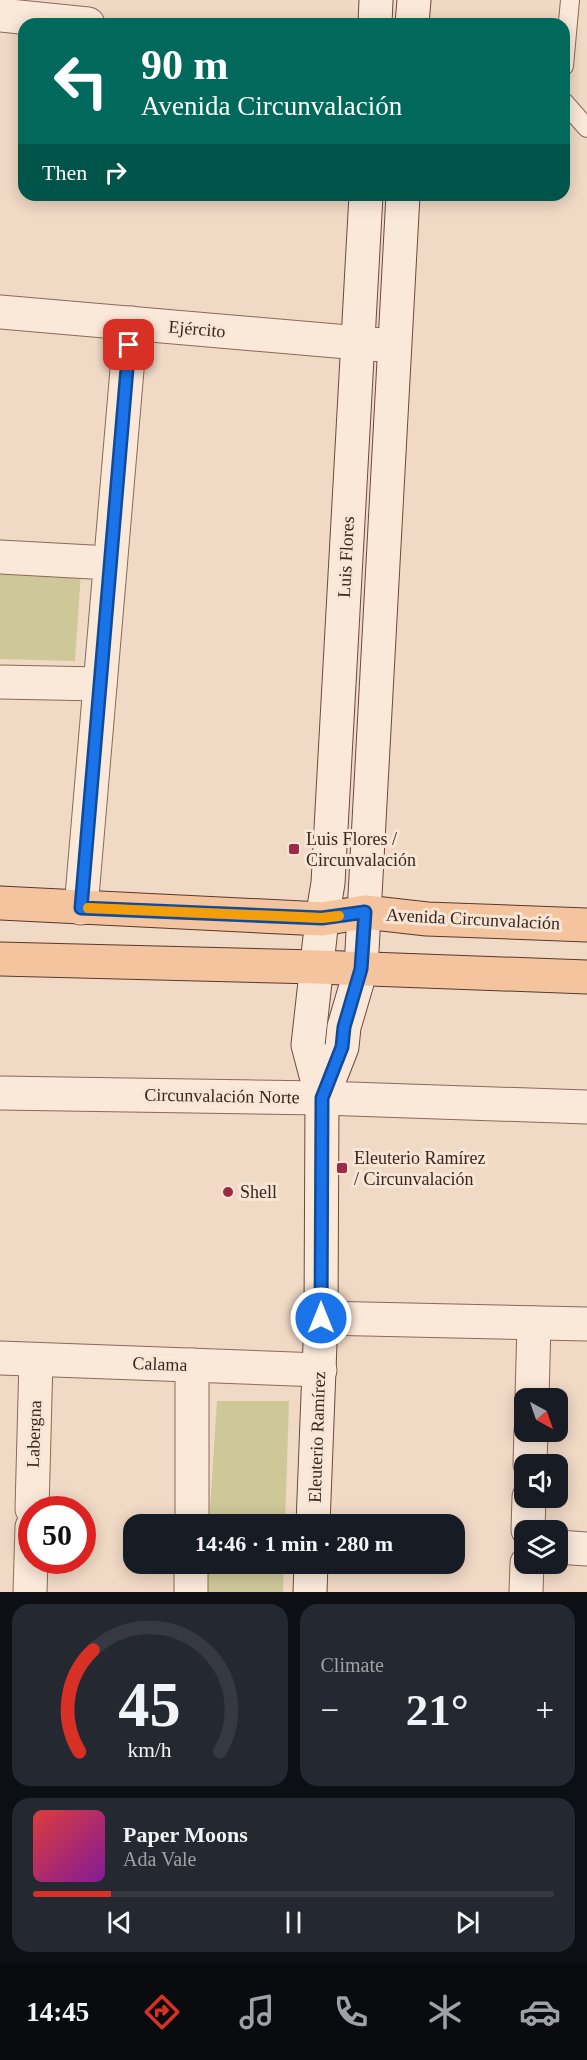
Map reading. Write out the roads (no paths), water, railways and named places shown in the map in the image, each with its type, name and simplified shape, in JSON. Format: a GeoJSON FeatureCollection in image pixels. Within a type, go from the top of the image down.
{"type":"FeatureCollection","features":[{"type":"Feature","properties":{"kind":"main road","name":"Avenida Circunvalación"},"geometry":{"type":"LineString","coordinates":[[0,903],[322,918],[365,912],[427,919],[587,925]]}},
{"type":"Feature","properties":{"kind":"main road"},"geometry":{"type":"LineString","coordinates":[[0,959],[587,977]]}},
{"type":"Feature","properties":{"kind":"street"},"geometry":{"type":"LineString","coordinates":[[375,18],[376,0]]}},
{"type":"Feature","properties":{"kind":"street"},"geometry":{"type":"LineString","coordinates":[[412,18],[414,0]]}},
{"type":"Feature","properties":{"kind":"street"},"geometry":{"type":"LineString","coordinates":[[18,11],[56,18]]}},
{"type":"Feature","properties":{"kind":"street","name":"Luis Flores"},"geometry":{"type":"LineString","coordinates":[[322,918],[328,883],[366,201]]}},
{"type":"Feature","properties":{"kind":"street","name":"Luis Flores"},"geometry":{"type":"LineString","coordinates":[[365,912],[403,201]]}},
{"type":"Feature","properties":{"kind":"street","name":"Ejército"},"geometry":{"type":"LineString","coordinates":[[0,312],[394,346]]}},
{"type":"Feature","properties":{"kind":"street"},"geometry":{"type":"LineString","coordinates":[[81,908],[131,323]]}},
{"type":"Feature","properties":{"kind":"street"},"geometry":{"type":"LineString","coordinates":[[0,557],[111,563]]}},
{"type":"Feature","properties":{"kind":"street"},"geometry":{"type":"LineString","coordinates":[[0,682],[100,684]]}},
{"type":"Feature","properties":{"kind":"street","name":"Eleuterio Ramírez"},"geometry":{"type":"LineString","coordinates":[[322,1098],[342,1047],[344,1027],[361,969],[365,912]]}},
{"type":"Feature","properties":{"kind":"street","name":"Eleuterio Ramírez"},"geometry":{"type":"LineString","coordinates":[[313,1514],[320,1370],[322,1098],[308,1046],[322,918]]}},
{"type":"Feature","properties":{"kind":"street","name":"Circunvalación Norte"},"geometry":{"type":"LineString","coordinates":[[0,1093],[322,1098],[587,1107]]}},
{"type":"Feature","properties":{"kind":"street"},"geometry":{"type":"LineString","coordinates":[[321,1318],[587,1324]]}},
{"type":"Feature","properties":{"kind":"street"},"geometry":{"type":"LineString","coordinates":[[532,1388],[534,1323]]}},
{"type":"Feature","properties":{"kind":"street","name":"Calama"},"geometry":{"type":"LineString","coordinates":[[0,1358],[320,1370]]}},
{"type":"Feature","properties":{"kind":"street","name":"Labergna"},"geometry":{"type":"LineString","coordinates":[[32,1496],[36,1360]]}},
{"type":"Feature","properties":{"kind":"street"},"geometry":{"type":"LineString","coordinates":[[192,1365],[192,1514]]}},
{"type":"Feature","properties":{"kind":"street"},"geometry":{"type":"LineString","coordinates":[[568,1548],[587,1549]]}},
{"type":"Feature","properties":{"kind":"street"},"geometry":{"type":"LineString","coordinates":[[30,1592],[31,1574]]}},
{"type":"Feature","properties":{"kind":"street"},"geometry":{"type":"LineString","coordinates":[[191,1574],[191,1592]]}},
{"type":"Feature","properties":{"kind":"street"},"geometry":{"type":"LineString","coordinates":[[310,1592],[311,1574]]}},
{"type":"Feature","properties":{"kind":"street"},"geometry":{"type":"LineString","coordinates":[[526,1574],[526,1592]]}},
{"type":"Feature","properties":{"kind":"lane"},"geometry":{"type":"LineString","coordinates":[[568,18],[570,0]]}},
{"type":"Feature","properties":{"kind":"lane"},"geometry":{"type":"LineString","coordinates":[[570,109],[587,128]]}},
{"type":"Feature","properties":{"kind":"place","name":"Luis Flores / Circunvalación"},"geometry":{"type":"Point","coordinates":[294,849]}},
{"type":"Feature","properties":{"kind":"place","name":"Eleuterio Ramírez / Circunvalación"},"geometry":{"type":"Point","coordinates":[342,1168]}},
{"type":"Feature","properties":{"kind":"place","name":"Shell"},"geometry":{"type":"Point","coordinates":[228,1192]}}]}
